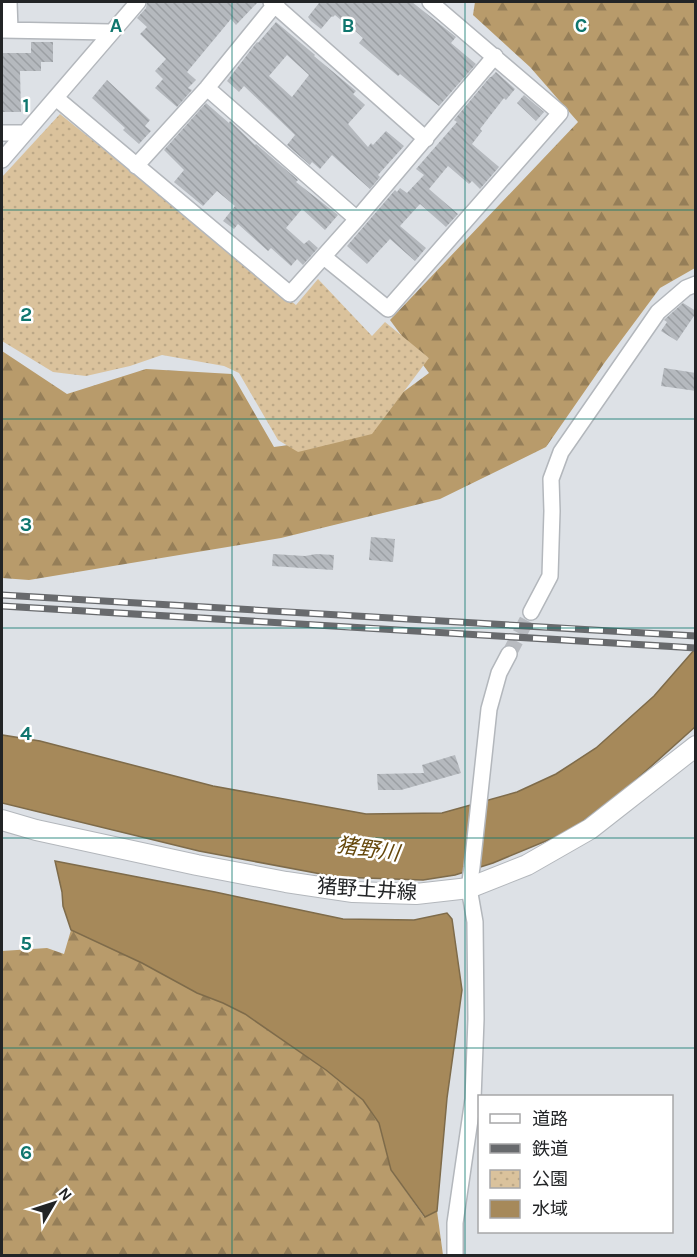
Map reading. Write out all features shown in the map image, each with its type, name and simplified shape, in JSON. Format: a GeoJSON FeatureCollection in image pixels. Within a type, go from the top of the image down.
{"type":"FeatureCollection","features":[{"type":"Feature","properties":{"kind":"main road","name":"猪野土井線"},"geometry":{"type":"LineString","coordinates":[[2,820],[36,830],[286,882],[353,892],[416,894],[469,888],[527,865],[590,829],[696,746]]}},
{"type":"Feature","properties":{"kind":"street"},"geometry":{"type":"LineString","coordinates":[[9,2],[6,30],[110,32]]}},
{"type":"Feature","properties":{"kind":"street"},"geometry":{"type":"LineString","coordinates":[[2,160],[138,2]]}},
{"type":"Feature","properties":{"kind":"street"},"geometry":{"type":"LineString","coordinates":[[324,257],[388,309],[560,113],[430,2]]}},
{"type":"Feature","properties":{"kind":"street"},"geometry":{"type":"LineString","coordinates":[[136,166],[207,88],[274,3],[426,139]]}},
{"type":"Feature","properties":{"kind":"street"},"geometry":{"type":"LineString","coordinates":[[56,98],[290,294],[426,139],[495,56]]}},
{"type":"Feature","properties":{"kind":"street"},"geometry":{"type":"LineString","coordinates":[[207,88],[357,219]]}},
{"type":"Feature","properties":{"kind":"street"},"geometry":{"type":"LineString","coordinates":[[2,133],[24,133]]}},
{"type":"Feature","properties":{"kind":"street"},"geometry":{"type":"LineString","coordinates":[[531,612],[550,576],[551,479],[561,452],[658,312],[686,288],[696,284]]}},
{"type":"Feature","properties":{"kind":"street"},"geometry":{"type":"LineString","coordinates":[[455,1256],[455,1222],[472,1099],[476,1019],[475,922],[469,888],[489,709],[499,673],[509,654]]}},
{"type":"Feature","properties":{"kind":"green space"},"geometry":{"type":"Polygon","coordinates":[[[475,2],[695,2],[695,268],[660,288],[546,447],[440,499],[281,538],[29,580],[2,578],[2,351],[67,394],[146,369],[232,374],[274,447],[341,438],[429,373],[390,320],[578,122],[530,67],[473,15],[475,2]]]}},
{"type":"Feature","properties":{"kind":"green space"},"geometry":{"type":"Polygon","coordinates":[[[60,114],[296,305],[318,279],[372,336],[385,322],[429,358],[372,434],[298,452],[278,440],[239,373],[224,366],[162,355],[130,366],[86,376],[53,372],[2,341],[2,177],[60,114]]]}},
{"type":"Feature","properties":{"kind":"green space"},"geometry":{"type":"Polygon","coordinates":[[[71,930],[142,963],[197,993],[245,1014],[326,1070],[363,1100],[379,1123],[391,1170],[424,1217],[437,1211],[443,1255],[2,1256],[2,951],[47,948],[64,954],[71,930]]]}},
{"type":"Feature","properties":{"kind":"water","name":"猪野川"},"geometry":{"type":"Polygon","coordinates":[[[695,649],[695,727],[628,787],[570,831],[493,863],[455,875],[423,880],[337,877],[199,851],[2,803],[2,735],[40,741],[213,786],[366,814],[442,813],[517,792],[556,774],[596,748],[654,696],[695,649]]]}},
{"type":"Feature","properties":{"kind":"water"},"geometry":{"type":"Polygon","coordinates":[[[55,861],[343,919],[414,920],[447,913],[452,919],[462,990],[447,1098],[437,1211],[425,1217],[391,1170],[379,1123],[363,1100],[326,1070],[245,1014],[197,993],[142,963],[71,930],[63,906],[55,861]]]}},
{"type":"Feature","properties":{"kind":"building"},"geometry":{"type":"Polygon","coordinates":[[[147,2],[258,2],[236,25],[231,19],[187,72],[196,80],[188,88],[192,90],[177,107],[155,88],[163,79],[155,71],[166,59],[140,34],[147,27],[137,18],[146,8],[147,2]]]}},
{"type":"Feature","properties":{"kind":"building"},"geometry":{"type":"Polygon","coordinates":[[[317,2],[412,2],[456,37],[451,43],[476,64],[439,106],[359,43],[363,38],[343,20],[335,15],[332,16],[321,29],[311,21],[308,17],[319,3],[317,2]]]}},
{"type":"Feature","properties":{"kind":"building"},"geometry":{"type":"Polygon","coordinates":[[[276,22],[356,91],[353,94],[365,105],[348,124],[368,147],[371,143],[373,145],[386,131],[404,146],[378,175],[380,177],[370,189],[332,155],[320,169],[312,162],[310,165],[287,145],[295,135],[244,86],[239,92],[227,81],[276,22]],[[287,55],[269,76],[292,97],[309,75],[287,55]]]}},
{"type":"Feature","properties":{"kind":"building"},"geometry":{"type":"Polygon","coordinates":[[[31,42],[53,42],[53,62],[41,62],[41,71],[20,71],[21,112],[2,112],[2,53],[31,53],[31,42]]]}},
{"type":"Feature","properties":{"kind":"building"},"geometry":{"type":"Polygon","coordinates":[[[496,72],[515,89],[506,100],[504,98],[480,129],[482,131],[472,144],[499,167],[480,189],[472,181],[469,184],[448,166],[429,189],[458,214],[446,227],[420,204],[400,226],[426,248],[415,261],[390,239],[367,264],[347,246],[395,190],[397,192],[400,188],[407,193],[424,175],[416,169],[457,122],[454,120],[496,72]]]}},
{"type":"Feature","properties":{"kind":"building"},"geometry":{"type":"Polygon","coordinates":[[[107,80],[150,120],[145,126],[151,131],[139,144],[92,98],[107,80]]]}},
{"type":"Feature","properties":{"kind":"building"},"geometry":{"type":"Polygon","coordinates":[[[524,95],[544,112],[536,121],[517,103],[524,95]]]}},
{"type":"Feature","properties":{"kind":"building"},"geometry":{"type":"Polygon","coordinates":[[[206,103],[298,180],[296,182],[338,215],[325,230],[302,209],[286,228],[304,244],[309,240],[318,248],[303,265],[297,259],[291,266],[271,248],[268,251],[238,224],[234,229],[223,221],[235,206],[217,191],[203,206],[174,182],[184,170],[164,150],[206,103]]]}},
{"type":"Feature","properties":{"kind":"building"},"geometry":{"type":"Polygon","coordinates":[[[683,303],[696,313],[677,341],[661,331],[667,322],[664,320],[683,303]]]}},
{"type":"Feature","properties":{"kind":"building"},"geometry":{"type":"Polygon","coordinates":[[[664,368],[696,373],[696,391],[661,386],[664,368]]]}},
{"type":"Feature","properties":{"kind":"building"},"geometry":{"type":"Polygon","coordinates":[[[371,537],[395,539],[393,562],[369,560],[371,537]]]}},
{"type":"Feature","properties":{"kind":"building"},"geometry":{"type":"Polygon","coordinates":[[[273,554],[334,555],[333,570],[272,566],[273,554]]]}},
{"type":"Feature","properties":{"kind":"building"},"geometry":{"type":"Polygon","coordinates":[[[455,755],[461,773],[401,790],[378,790],[377,774],[424,773],[422,765],[455,755]]]}},
{"type":"Feature","properties":{"kind":"tunnel"},"geometry":{"type":"LineString","coordinates":[[509,654],[531,612]]}},
{"type":"Feature","properties":{"kind":"railway"},"geometry":{"type":"LineString","coordinates":[[2,595],[696,636]]}},
{"type":"Feature","properties":{"kind":"railway"},"geometry":{"type":"LineString","coordinates":[[2,606],[696,648]]}}]}
